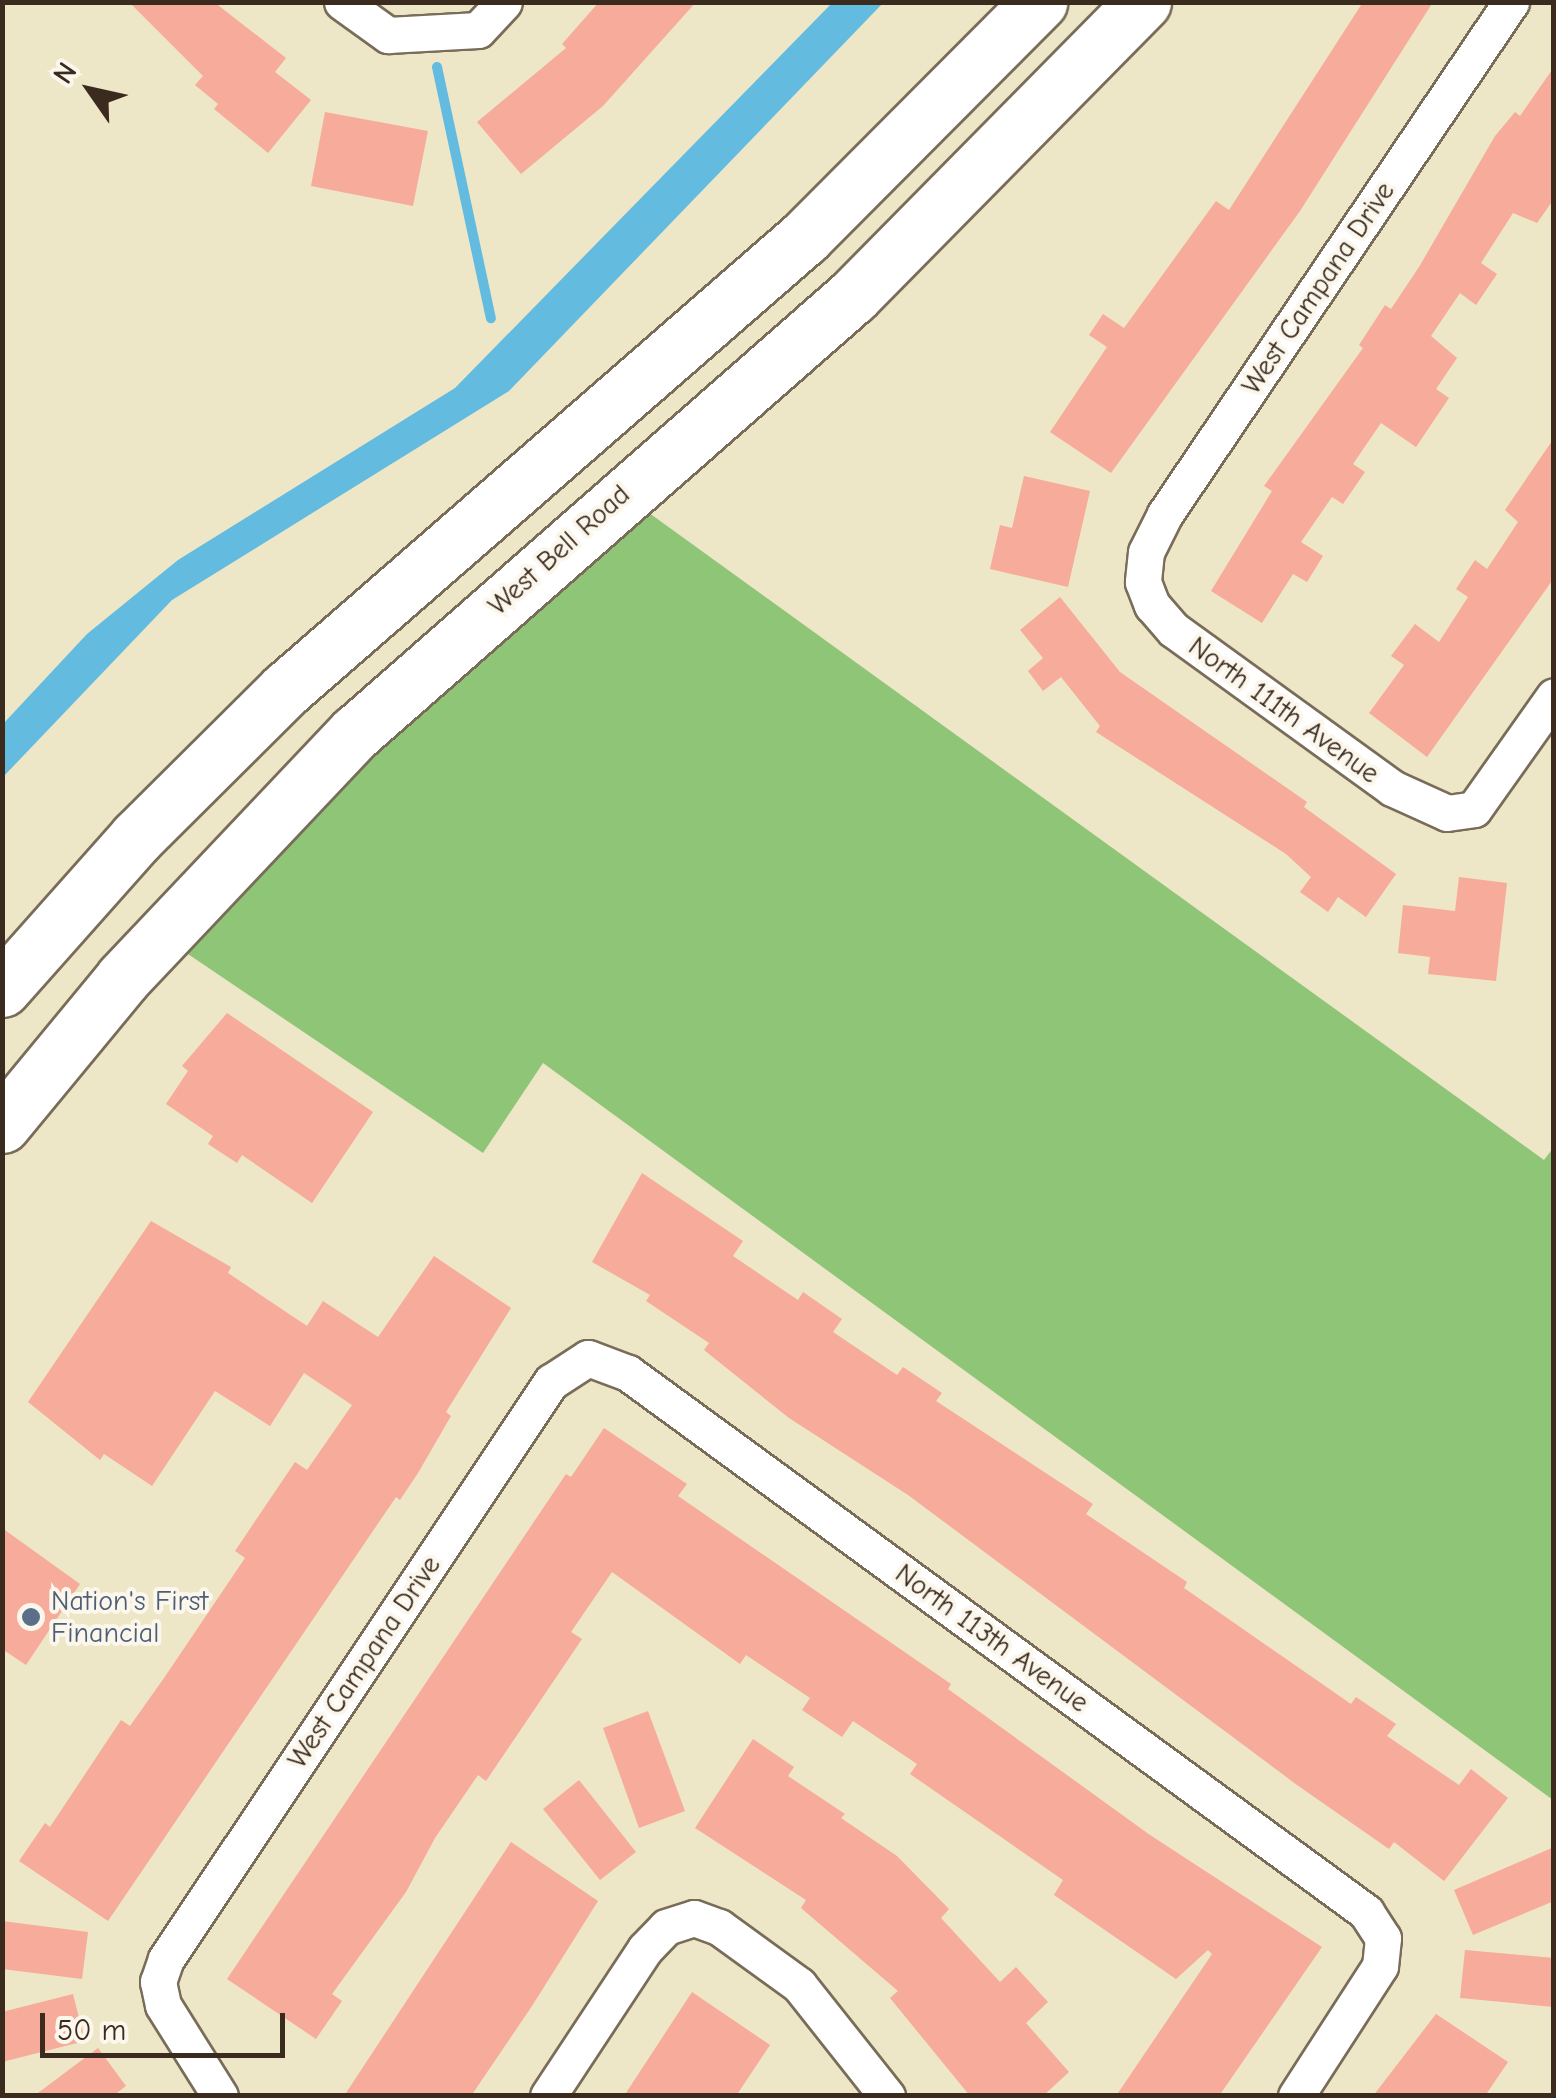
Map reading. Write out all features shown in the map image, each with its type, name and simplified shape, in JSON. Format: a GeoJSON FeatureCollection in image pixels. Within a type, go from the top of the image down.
{"type":"FeatureCollection","features":[{"type":"Feature","properties":{"kind":"main road"},"geometry":{"type":"LineString","coordinates":[[2,988],[86,891],[285,690],[805,237],[1039,2]]}},
{"type":"Feature","properties":{"kind":"main road","name":"West Bell Road"},"geometry":{"type":"LineString","coordinates":[[2,1125],[124,978],[355,733],[853,296],[1143,2]]}},
{"type":"Feature","properties":{"kind":"street"},"geometry":{"type":"LineString","coordinates":[[342,2],[388,35],[478,30],[504,2]]}},
{"type":"Feature","properties":{"kind":"street","name":"West Campana Drive"},"geometry":{"type":"LineString","coordinates":[[1143,582],[1146,552],[1165,514],[1511,2]]}},
{"type":"Feature","properties":{"kind":"street","name":"North 111th Avenue"},"geometry":{"type":"LineString","coordinates":[[1143,582],[1152,606],[1174,630],[1392,788],[1448,813],[1474,808],[1554,696]]}},
{"type":"Feature","properties":{"kind":"street","name":"West Campana Drive"},"geometry":{"type":"LineString","coordinates":[[220,2096],[169,2017],[158,1982],[173,1948],[551,1382],[588,1358]]}},
{"type":"Feature","properties":{"kind":"street","name":"North 113th Avenue"},"geometry":{"type":"LineString","coordinates":[[588,1358],[628,1373],[1366,1912],[1383,1938],[1374,1978],[1296,2096]]}},
{"type":"Feature","properties":{"kind":"street"},"geometry":{"type":"LineString","coordinates":[[548,2096],[645,1949],[680,1920],[720,1927],[799,1986],[887,2096]]}},
{"type":"Feature","properties":{"kind":"green space"},"geometry":{"type":"Polygon","coordinates":[[[645,510],[1544,1160],[1553,1148],[1553,1800],[543,1063],[483,1153],[182,950],[374,754],[645,510]]]}},
{"type":"Feature","properties":{"kind":"water"},"geometry":{"type":"Polygon","coordinates":[[[833,2],[883,3],[509,391],[172,600],[3,777],[3,724],[87,634],[178,560],[455,388],[833,2]]]}},
{"type":"Feature","properties":{"kind":"building"},"geometry":{"type":"Polygon","coordinates":[[[129,2],[214,2],[286,58],[275,72],[311,100],[268,153],[214,109],[218,104],[195,85],[203,76],[129,2]]]}},
{"type":"Feature","properties":{"kind":"building"},"geometry":{"type":"Polygon","coordinates":[[[599,2],[696,2],[603,106],[521,174],[477,122],[566,48],[562,44],[599,2]]]}},
{"type":"Feature","properties":{"kind":"building"},"geometry":{"type":"Polygon","coordinates":[[[1363,2],[1433,2],[1300,211],[1111,473],[1050,432],[1107,347],[1089,335],[1103,314],[1124,328],[1216,201],[1229,210],[1363,2]]]}},
{"type":"Feature","properties":{"kind":"building"},"geometry":{"type":"Polygon","coordinates":[[[1554,67],[1554,199],[1537,223],[1513,213],[1481,263],[1497,274],[1476,305],[1460,293],[1431,336],[1457,358],[1436,389],[1449,398],[1416,447],[1381,423],[1353,464],[1365,472],[1343,504],[1332,497],[1301,542],[1323,556],[1307,582],[1293,574],[1262,623],[1211,591],[1272,491],[1264,486],[1363,348],[1359,345],[1385,305],[1391,309],[1419,267],[1495,136],[1515,112],[1520,116],[1554,67]]]}},
{"type":"Feature","properties":{"kind":"building"},"geometry":{"type":"Polygon","coordinates":[[[325,112],[428,131],[413,206],[311,186],[325,112]]]}},
{"type":"Feature","properties":{"kind":"building"},"geometry":{"type":"Polygon","coordinates":[[[1554,438],[1554,578],[1427,757],[1369,713],[1404,665],[1391,656],[1415,624],[1439,642],[1468,597],[1456,589],[1475,560],[1487,569],[1518,522],[1505,510],[1554,438]]]}},
{"type":"Feature","properties":{"kind":"building"},"geometry":{"type":"Polygon","coordinates":[[[1024,476],[1090,491],[1068,587],[990,569],[1000,525],[1012,528],[1024,476]]]}},
{"type":"Feature","properties":{"kind":"building"},"geometry":{"type":"Polygon","coordinates":[[[1060,597],[1120,672],[1307,802],[1304,807],[1396,874],[1366,917],[1338,897],[1328,912],[1300,892],[1311,877],[1286,854],[1096,732],[1100,726],[1061,677],[1043,691],[1028,671],[1043,658],[1020,630],[1060,597]]]}},
{"type":"Feature","properties":{"kind":"building"},"geometry":{"type":"Polygon","coordinates":[[[1459,877],[1507,883],[1496,981],[1428,974],[1430,957],[1398,953],[1403,905],[1455,911],[1459,877]]]}},
{"type":"Feature","properties":{"kind":"building"},"geometry":{"type":"Polygon","coordinates":[[[227,1013],[373,1112],[312,1203],[242,1155],[237,1163],[208,1144],[213,1136],[166,1104],[188,1071],[182,1066],[227,1013]]]}},
{"type":"Feature","properties":{"kind":"building"},"geometry":{"type":"Polygon","coordinates":[[[642,1173],[743,1241],[733,1256],[798,1300],[803,1292],[842,1319],[833,1332],[897,1375],[903,1367],[942,1393],[936,1401],[1093,1504],[1086,1514],[1187,1582],[1184,1588],[1351,1704],[1356,1697],[1396,1724],[1387,1736],[1459,1785],[1471,1769],[1508,1798],[1444,1881],[1394,1842],[1389,1849],[1297,1785],[908,1495],[789,1418],[704,1350],[709,1343],[646,1301],[650,1295],[592,1262],[642,1173]]]}},
{"type":"Feature","properties":{"kind":"building"},"geometry":{"type":"Polygon","coordinates":[[[151,1221],[231,1267],[228,1273],[307,1326],[323,1301],[378,1337],[434,1256],[511,1308],[446,1412],[451,1416],[418,1473],[400,1500],[396,1497],[108,1921],[19,1861],[45,1823],[50,1827],[121,1720],[130,1726],[164,1678],[245,1558],[235,1551],[295,1462],[307,1470],[352,1405],[304,1373],[270,1426],[215,1391],[152,1486],[104,1454],[100,1460],[28,1402],[151,1221]]]}},
{"type":"Feature","properties":{"kind":"building"},"geometry":{"type":"Polygon","coordinates":[[[604,1428],[687,1484],[678,1496],[951,1684],[948,1689],[1150,1835],[1322,1947],[1219,2096],[1116,2096],[1212,1954],[1208,1950],[1176,1979],[1054,1895],[1063,1880],[910,1774],[917,1764],[853,1721],[842,1737],[802,1710],[810,1698],[746,1655],[740,1664],[612,1572],[571,1632],[582,1639],[486,1781],[478,1775],[435,1838],[406,1892],[332,1994],[342,2001],[316,2039],[227,1979],[566,1474],[571,1477],[604,1428]]]}},
{"type":"Feature","properties":{"kind":"building","name":"Nation's First Financial"},"geometry":{"type":"Polygon","coordinates":[[[2,1528],[80,1584],[26,1665],[2,1649],[2,1528]]]}},
{"type":"Feature","properties":{"kind":"building"},"geometry":{"type":"Polygon","coordinates":[[[648,1711],[685,1811],[639,1828],[603,1728],[648,1711]]]}},
{"type":"Feature","properties":{"kind":"building"},"geometry":{"type":"Polygon","coordinates":[[[753,1739],[794,1767],[788,1776],[845,1814],[841,1818],[897,1856],[949,1909],[941,1918],[1000,1982],[1016,1967],[1048,2002],[1026,2023],[1069,2072],[1043,2096],[970,2096],[890,1998],[898,1991],[801,1908],[806,1900],[695,1828],[753,1739]]]}},
{"type":"Feature","properties":{"kind":"building"},"geometry":{"type":"Polygon","coordinates":[[[579,1780],[636,1852],[600,1880],[543,1809],[579,1780]]]}},
{"type":"Feature","properties":{"kind":"building"},"geometry":{"type":"Polygon","coordinates":[[[511,1842],[598,1901],[532,2006],[471,2096],[344,2096],[511,1842]]]}},
{"type":"Feature","properties":{"kind":"building"},"geometry":{"type":"Polygon","coordinates":[[[1554,1847],[1554,1901],[1473,1935],[1454,1890],[1554,1847]]]}},
{"type":"Feature","properties":{"kind":"building"},"geometry":{"type":"Polygon","coordinates":[[[2,1921],[88,1932],[82,1979],[2,1969],[2,1921]]]}},
{"type":"Feature","properties":{"kind":"building"},"geometry":{"type":"Polygon","coordinates":[[[1465,1950],[1554,1958],[1554,2007],[1460,1998],[1465,1950]]]}},
{"type":"Feature","properties":{"kind":"building"},"geometry":{"type":"Polygon","coordinates":[[[692,1992],[770,2045],[736,2096],[624,2096],[692,1992]]]}},
{"type":"Feature","properties":{"kind":"building"},"geometry":{"type":"Polygon","coordinates":[[[73,1994],[85,2041],[2,2062],[2,2012],[73,1994]]]}},
{"type":"Feature","properties":{"kind":"building"},"geometry":{"type":"Polygon","coordinates":[[[1436,2014],[1508,2062],[1485,2096],[1373,2096],[1436,2014]]]}},
{"type":"Feature","properties":{"kind":"building"},"geometry":{"type":"Polygon","coordinates":[[[98,2048],[126,2086],[113,2096],[34,2096],[98,2048]]]}},
{"type":"Feature","properties":{"kind":"waterway"},"geometry":{"type":"LineString","coordinates":[[437,67],[491,318]]}},
{"type":"Feature","properties":{"kind":"place","name":"Nation's First Financial"},"geometry":{"type":"Point","coordinates":[31,1617]}}]}
